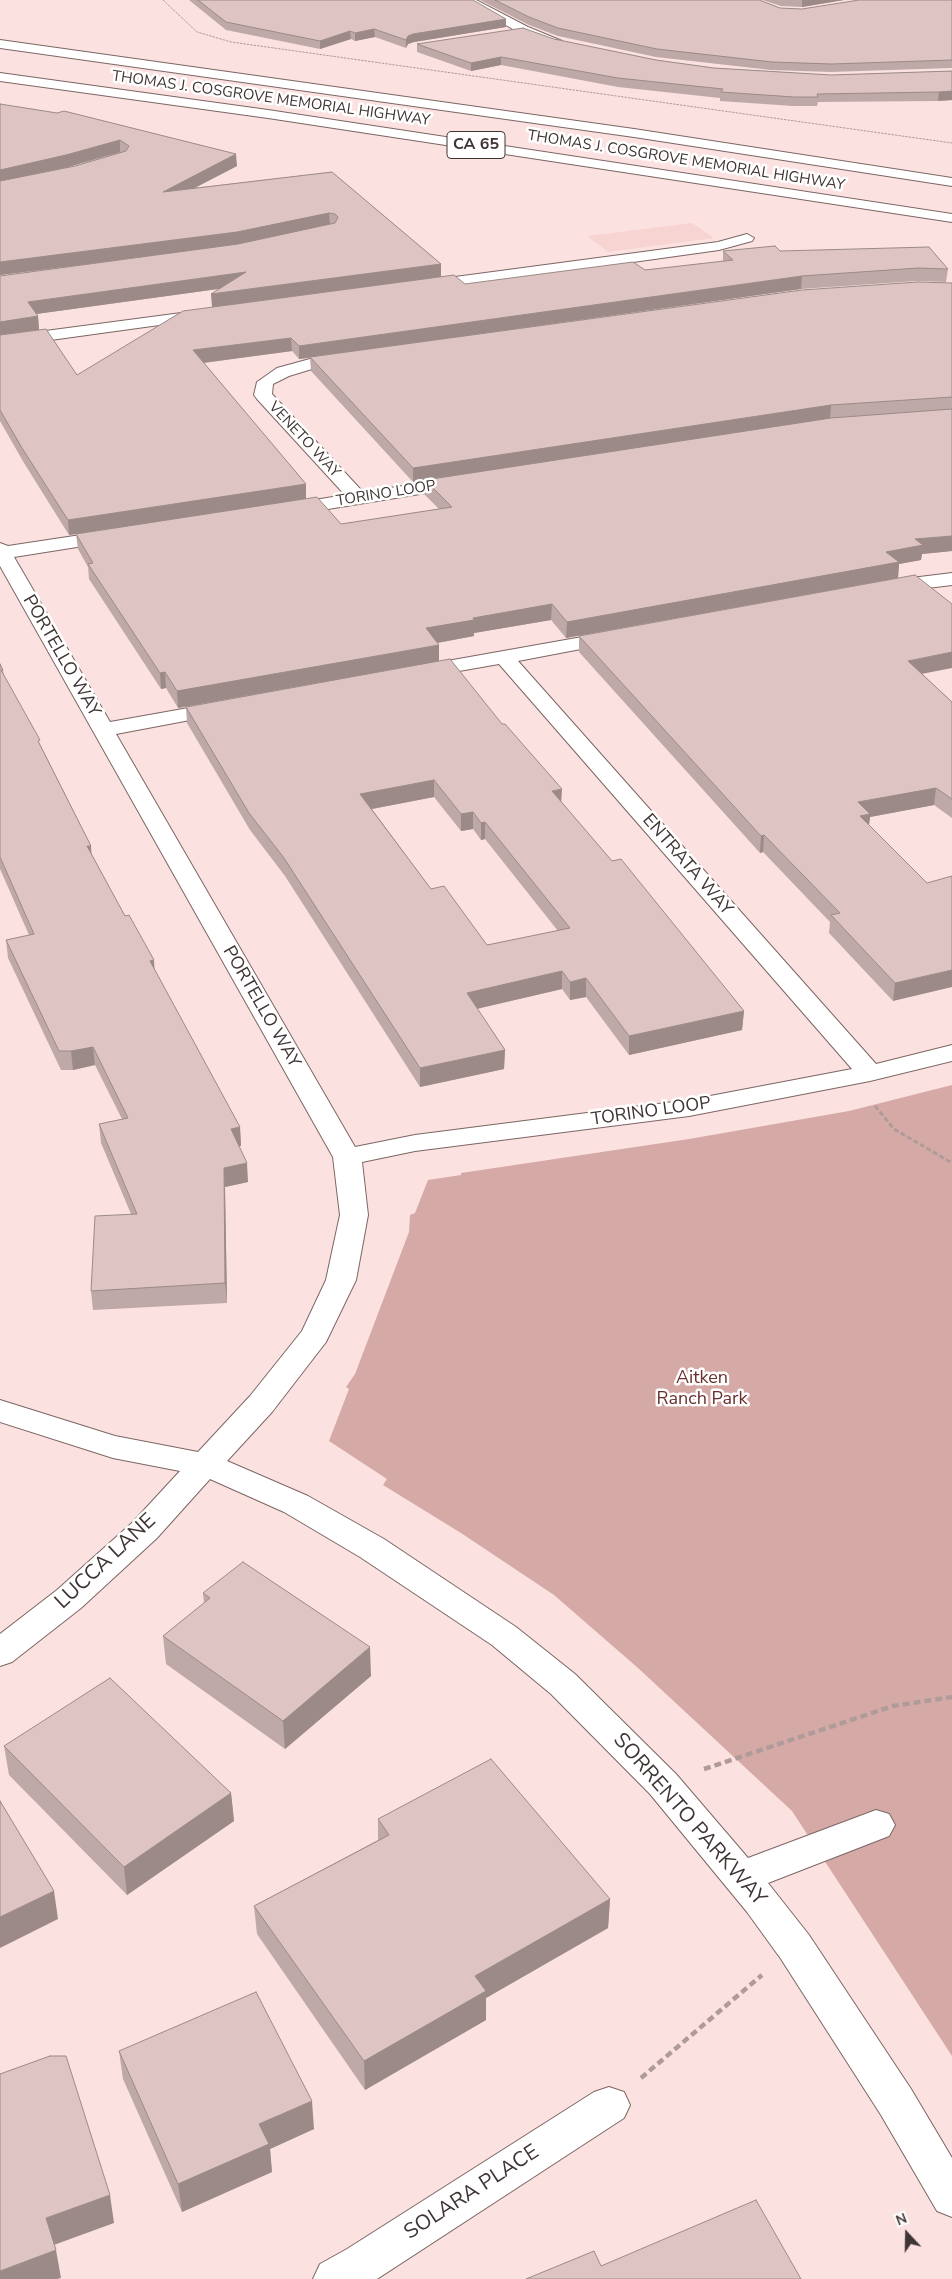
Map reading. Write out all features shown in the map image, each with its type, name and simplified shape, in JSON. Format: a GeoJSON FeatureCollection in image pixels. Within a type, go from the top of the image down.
{"type":"FeatureCollection","features":[{"type":"Feature","properties":{"kind":"main road"},"geometry":{"type":"LineString","coordinates":[[467,0],[524,30],[571,45]]}},
{"type":"Feature","properties":{"kind":"main road"},"geometry":{"type":"LineString","coordinates":[[506,33],[524,30]]}},
{"type":"Feature","properties":{"kind":"main road","name":"THOMAS J. COSGROVE MEMORIAL HIGHWAY"},"geometry":{"type":"LineString","coordinates":[[0,44],[605,129],[952,182]]}},
{"type":"Feature","properties":{"kind":"main road","name":"THOMAS J. COSGROVE MEMORIAL HIGHWAY"},"geometry":{"type":"LineString","coordinates":[[0,77],[277,115],[952,218]]}},
{"type":"Feature","properties":{"kind":"main road"},"geometry":{"type":"LineString","coordinates":[[408,288],[719,246],[747,238]]}},
{"type":"Feature","properties":{"kind":"main road"},"geometry":{"type":"LineString","coordinates":[[0,342],[224,312]]}},
{"type":"Feature","properties":{"kind":"main road","name":"VENETO WAY"},"geometry":{"type":"LineString","coordinates":[[358,498],[263,395],[265,382],[283,372],[310,364],[369,356]]}},
{"type":"Feature","properties":{"kind":"main road","name":"TORINO LOOP"},"geometry":{"type":"LineString","coordinates":[[270,512],[476,480]]}},
{"type":"Feature","properties":{"kind":"main road"},"geometry":{"type":"LineString","coordinates":[[1,552],[132,533]]}},
{"type":"Feature","properties":{"kind":"main road","name":"PORTELLO WAY"},"geometry":{"type":"LineString","coordinates":[[1,552],[347,1157],[354,1216],[341,1280],[315,1336],[261,1404],[207,1464]]}},
{"type":"Feature","properties":{"kind":"main road"},"geometry":{"type":"LineString","coordinates":[[870,590],[918,582],[952,579]]}},
{"type":"Feature","properties":{"kind":"main road"},"geometry":{"type":"LineString","coordinates":[[397,677],[639,632]]}},
{"type":"Feature","properties":{"kind":"main road","name":"ENTRATA WAY"},"geometry":{"type":"LineString","coordinates":[[504,657],[870,1073]]}},
{"type":"Feature","properties":{"kind":"main road"},"geometry":{"type":"LineString","coordinates":[[103,730],[240,705]]}},
{"type":"Feature","properties":{"kind":"main road","name":"TORINO LOOP"},"geometry":{"type":"LineString","coordinates":[[347,1157],[415,1143],[689,1108],[870,1073],[952,1053]]}},
{"type":"Feature","properties":{"kind":"main road","name":"SORRENTO PARKWAY"},"geometry":{"type":"LineString","coordinates":[[0,1411],[113,1447],[207,1464],[296,1504],[372,1548],[444,1594],[504,1636],[563,1684],[663,1784],[795,1947],[896,2102],[952,2197]]}},
{"type":"Feature","properties":{"kind":"main road","name":"LUCCA LANE"},"geometry":{"type":"LineString","coordinates":[[0,1653],[69,1600],[145,1530],[207,1464]]}},
{"type":"Feature","properties":{"kind":"main road"},"geometry":{"type":"LineString","coordinates":[[741,1878],[876,1826]]}},
{"type":"Feature","properties":{"kind":"main road","name":"SOLARA PLACE"},"geometry":{"type":"LineString","coordinates":[[335,2279],[362,2264],[608,2105]]}},
{"type":"Feature","properties":{"kind":"path"},"geometry":{"type":"LineString","coordinates":[[163,0],[197,32],[231,42],[952,143]]}},
{"type":"Feature","properties":{"kind":"path"},"geometry":{"type":"LineString","coordinates":[[870,1073],[872,1102],[894,1128],[952,1163]]}},
{"type":"Feature","properties":{"kind":"path"},"geometry":{"type":"LineString","coordinates":[[663,1784],[893,1706],[952,1697]]}},
{"type":"Feature","properties":{"kind":"path"},"geometry":{"type":"LineString","coordinates":[[608,2105],[795,1947]]}},
{"type":"Feature","properties":{"kind":"shaded area"},"geometry":{"type":"Polygon","coordinates":[[[692,223],[714,238],[608,252],[587,236],[692,223]]]}},
{"type":"Feature","properties":{"kind":"green space","name":"Aitken Ranch Park"},"geometry":{"type":"Polygon","coordinates":[[[952,1085],[952,2056],[792,1811],[638,1668],[554,1595],[461,1533],[383,1485],[387,1479],[329,1441],[349,1389],[346,1387],[355,1374],[409,1232],[410,1215],[415,1213],[428,1180],[461,1175],[461,1173],[689,1139],[849,1111],[952,1085]]]}},
{"type":"Feature","properties":{"kind":"building"},"geometry":{"type":"Polygon","coordinates":[[[198,0],[473,0],[506,19],[413,34],[408,36],[406,40],[374,29],[355,33],[350,31],[320,41],[226,22],[198,0]]]}},
{"type":"Feature","properties":{"kind":"building"},"geometry":{"type":"Polygon","coordinates":[[[495,0],[759,0],[780,8],[802,9],[859,0],[952,0],[952,60],[831,64],[772,62],[657,49],[558,28],[529,17],[495,0]]]}},
{"type":"Feature","properties":{"kind":"building"},"geometry":{"type":"Polygon","coordinates":[[[523,28],[554,39],[656,60],[714,68],[831,75],[952,71],[952,91],[817,94],[818,97],[721,92],[723,89],[618,78],[501,57],[471,63],[417,44],[523,28]]]}},
{"type":"Feature","properties":{"kind":"building"},"geometry":{"type":"Polygon","coordinates":[[[0,104],[57,113],[64,111],[236,154],[163,192],[332,172],[441,264],[211,294],[246,272],[28,302],[38,316],[0,322],[0,276],[238,244],[335,223],[338,217],[335,214],[329,213],[237,232],[0,262],[0,181],[75,166],[126,151],[129,146],[120,140],[0,170],[0,104]]]}},
{"type":"Feature","properties":{"kind":"building"},"geometry":{"type":"Polygon","coordinates":[[[775,246],[780,251],[929,247],[948,269],[918,268],[802,276],[299,346],[291,338],[193,350],[306,484],[68,520],[0,410],[0,335],[46,329],[77,375],[183,311],[454,275],[465,284],[633,262],[645,270],[733,260],[723,251],[775,246]]]}},
{"type":"Feature","properties":{"kind":"building"},"geometry":{"type":"Polygon","coordinates":[[[918,282],[952,283],[952,397],[831,405],[413,468],[310,357],[802,290],[918,282]]]}},
{"type":"Feature","properties":{"kind":"building"},"geometry":{"type":"Polygon","coordinates":[[[952,409],[952,536],[915,539],[923,545],[886,552],[899,562],[567,622],[552,604],[473,618],[474,620],[426,628],[439,645],[177,691],[165,672],[160,673],[88,564],[93,563],[76,534],[317,497],[341,524],[452,507],[425,480],[831,418],[952,409]]]}},
{"type":"Feature","properties":{"kind":"building"},"geometry":{"type":"Polygon","coordinates":[[[915,575],[952,604],[952,652],[908,661],[952,702],[952,799],[936,788],[858,802],[870,814],[860,816],[927,883],[952,876],[952,970],[895,983],[831,915],[840,913],[764,835],[761,836],[579,636],[915,575]]]}},
{"type":"Feature","properties":{"kind":"building"},"geometry":{"type":"Polygon","coordinates":[[[450,659],[502,724],[505,724],[562,789],[552,791],[612,861],[621,859],[744,1011],[629,1036],[586,978],[570,982],[562,971],[467,993],[505,1050],[420,1068],[284,858],[249,813],[186,707],[450,659]],[[434,780],[360,794],[431,889],[444,886],[487,945],[570,928],[485,822],[481,823],[473,812],[461,814],[434,780]]]}},
{"type":"Feature","properties":{"kind":"building"},"geometry":{"type":"Polygon","coordinates":[[[0,664],[3,670],[1,670],[40,740],[38,741],[91,846],[87,846],[125,916],[129,915],[154,960],[150,961],[240,1127],[231,1129],[247,1163],[224,1168],[225,1283],[91,1291],[95,1216],[137,1214],[99,1124],[128,1118],[93,1047],[59,1051],[6,940],[34,934],[0,857],[0,664]]]}},
{"type":"Feature","properties":{"kind":"building"},"geometry":{"type":"Polygon","coordinates":[[[243,1562],[370,1647],[283,1721],[163,1636],[210,1598],[203,1593],[243,1562]]]}},
{"type":"Feature","properties":{"kind":"building"},"geometry":{"type":"Polygon","coordinates":[[[110,1678],[231,1793],[124,1867],[4,1746],[110,1678]]]}},
{"type":"Feature","properties":{"kind":"building"},"geometry":{"type":"Polygon","coordinates":[[[491,1759],[610,1899],[475,1976],[486,1991],[364,2061],[254,1906],[389,1835],[378,1819],[491,1759]]]}},
{"type":"Feature","properties":{"kind":"building"},"geometry":{"type":"Polygon","coordinates":[[[0,1801],[54,1891],[0,1917],[0,1801]]]}},
{"type":"Feature","properties":{"kind":"building"},"geometry":{"type":"Polygon","coordinates":[[[256,1992],[312,2101],[259,2124],[269,2144],[178,2184],[119,2051],[256,1992]]]}},
{"type":"Feature","properties":{"kind":"building"},"geometry":{"type":"Polygon","coordinates":[[[50,2056],[66,2056],[110,2195],[46,2218],[56,2250],[0,2271],[0,2074],[50,2056]]]}},
{"type":"Feature","properties":{"kind":"building"},"geometry":{"type":"Polygon","coordinates":[[[756,2200],[801,2279],[526,2279],[594,2251],[601,2266],[756,2200]]]}}]}
